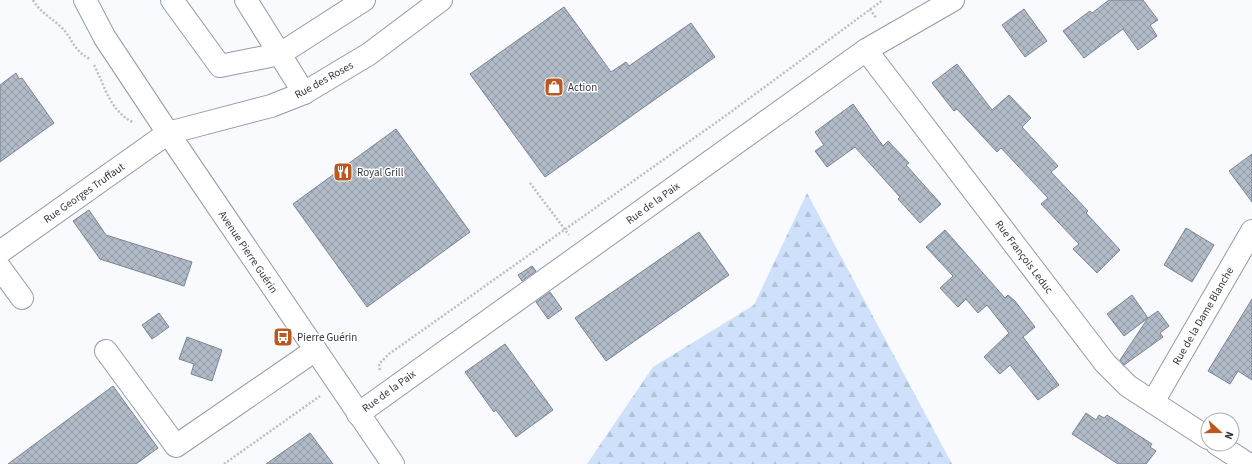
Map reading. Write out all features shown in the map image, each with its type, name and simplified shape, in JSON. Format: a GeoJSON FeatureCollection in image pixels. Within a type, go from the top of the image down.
{"type":"FeatureCollection","features":[{"type":"Feature","properties":{"kind":"street","name":"Avenue Pierre Guérin"},"geometry":{"type":"LineString","coordinates":[[68,0],[105,38]]}},
{"type":"Feature","properties":{"kind":"street","name":"Avenue Pierre Guérin"},"geometry":{"type":"LineString","coordinates":[[85,0],[105,38],[314,351],[392,464]]}},
{"type":"Feature","properties":{"kind":"street"},"geometry":{"type":"LineString","coordinates":[[97,0],[105,38]]}},
{"type":"Feature","properties":{"kind":"street"},"geometry":{"type":"LineString","coordinates":[[172,0],[220,66],[280,54],[364,0]]}},
{"type":"Feature","properties":{"kind":"street"},"geometry":{"type":"LineString","coordinates":[[246,0],[304,93]]}},
{"type":"Feature","properties":{"kind":"street","name":"Rue des Roses"},"geometry":{"type":"LineString","coordinates":[[168,133],[271,106],[304,93],[369,54],[441,0]]}},
{"type":"Feature","properties":{"kind":"street","name":"Rue de la Paix"},"geometry":{"type":"LineString","coordinates":[[358,414],[866,50],[953,0]]}},
{"type":"Feature","properties":{"kind":"street","name":"Rue François Leduc"},"geometry":{"type":"LineString","coordinates":[[866,50],[1106,363],[1128,386],[1153,402],[1200,438]]}},
{"type":"Feature","properties":{"kind":"street","name":"Rue Georges Truffaut"},"geometry":{"type":"LineString","coordinates":[[0,252],[168,133]]}},
{"type":"Feature","properties":{"kind":"street","name":"Rue de la Dame Blanche"},"geometry":{"type":"LineString","coordinates":[[1153,402],[1252,231]]}},
{"type":"Feature","properties":{"kind":"street"},"geometry":{"type":"LineString","coordinates":[[0,268],[22,298]]}},
{"type":"Feature","properties":{"kind":"street"},"geometry":{"type":"LineString","coordinates":[[106,351],[176,446],[314,351]]}},
{"type":"Feature","properties":{"kind":"street","name":"Rue François Leduc"},"geometry":{"type":"LineString","coordinates":[[1222,452],[1248,464]]}},
{"type":"Feature","properties":{"kind":"path"},"geometry":{"type":"LineString","coordinates":[[33,0],[38,8],[62,27],[81,55],[90,59],[104,86],[109,102],[125,119],[135,124]]}},
{"type":"Feature","properties":{"kind":"path"},"geometry":{"type":"LineString","coordinates":[[389,354],[728,114],[883,0]]}},
{"type":"Feature","properties":{"kind":"path"},"geometry":{"type":"LineString","coordinates":[[530,183],[583,253]]}},
{"type":"Feature","properties":{"kind":"path"},"geometry":{"type":"LineString","coordinates":[[224,464],[337,384]]}},
{"type":"Feature","properties":{"kind":"green space"},"geometry":{"type":"Polygon","coordinates":[[[807,193],[952,464],[587,464],[653,367],[754,305],[807,193]]]}},
{"type":"Feature","properties":{"kind":"building"},"geometry":{"type":"Polygon","coordinates":[[[1109,0],[1143,0],[1158,20],[1150,25],[1157,36],[1138,50],[1123,29],[1084,58],[1063,31],[1090,11],[1092,13],[1109,0]]]}},
{"type":"Feature","properties":{"kind":"building","name":"Action"},"geometry":{"type":"Polygon","coordinates":[[[564,7],[611,72],[626,62],[629,66],[691,23],[715,57],[545,177],[470,74],[564,7]]]}},
{"type":"Feature","properties":{"kind":"building"},"geometry":{"type":"Polygon","coordinates":[[[1024,9],[1047,41],[1025,57],[1002,25],[1024,9]]]}},
{"type":"Feature","properties":{"kind":"building"},"geometry":{"type":"Polygon","coordinates":[[[957,64],[992,110],[1009,95],[1031,118],[1022,127],[1058,166],[1051,172],[1088,211],[1086,213],[1120,250],[1097,273],[1073,249],[1079,244],[1041,204],[1048,198],[1001,148],[997,152],[957,109],[954,111],[932,83],[957,64]]]}},
{"type":"Feature","properties":{"kind":"building"},"geometry":{"type":"Polygon","coordinates":[[[16,73],[19,79],[22,78],[54,123],[0,162],[0,85],[16,73]]]}},
{"type":"Feature","properties":{"kind":"building"},"geometry":{"type":"Polygon","coordinates":[[[853,104],[883,146],[888,141],[909,163],[906,165],[941,204],[920,223],[898,199],[900,197],[855,147],[827,167],[815,151],[824,145],[815,132],[853,104]]]}},
{"type":"Feature","properties":{"kind":"building"},"geometry":{"type":"Polygon","coordinates":[[[396,129],[470,232],[367,307],[293,204],[396,129]]]}},
{"type":"Feature","properties":{"kind":"building"},"geometry":{"type":"Polygon","coordinates":[[[1252,154],[1252,202],[1229,171],[1252,154]]]}},
{"type":"Feature","properties":{"kind":"building"},"geometry":{"type":"Polygon","coordinates":[[[89,210],[106,235],[192,262],[184,286],[100,259],[73,221],[89,210]]]}},
{"type":"Feature","properties":{"kind":"building"},"geometry":{"type":"Polygon","coordinates":[[[1186,228],[1214,245],[1192,282],[1164,265],[1186,228]]]}},
{"type":"Feature","properties":{"kind":"building"},"geometry":{"type":"Polygon","coordinates":[[[945,230],[1005,298],[1008,295],[1015,301],[1035,327],[1023,337],[1059,385],[1038,400],[1010,365],[1000,374],[984,357],[1009,333],[987,305],[978,313],[966,299],[958,307],[940,288],[953,276],[926,247],[945,230]]]}},
{"type":"Feature","properties":{"kind":"building"},"geometry":{"type":"Polygon","coordinates":[[[699,232],[729,275],[606,361],[575,318],[699,232]]]}},
{"type":"Feature","properties":{"kind":"building"},"geometry":{"type":"Polygon","coordinates":[[[532,266],[536,271],[522,281],[518,275],[532,266]]]}},
{"type":"Feature","properties":{"kind":"building"},"geometry":{"type":"Polygon","coordinates":[[[550,292],[562,309],[548,319],[536,302],[550,292]]]}},
{"type":"Feature","properties":{"kind":"building"},"geometry":{"type":"Polygon","coordinates":[[[1132,295],[1148,318],[1124,336],[1107,314],[1132,295]]]}},
{"type":"Feature","properties":{"kind":"building"},"geometry":{"type":"Polygon","coordinates":[[[1252,299],[1252,380],[1238,371],[1230,384],[1208,371],[1252,299]]]}},
{"type":"Feature","properties":{"kind":"building"},"geometry":{"type":"Polygon","coordinates":[[[1158,311],[1169,326],[1160,333],[1163,337],[1124,365],[1120,360],[1148,318],[1158,311]]]}},
{"type":"Feature","properties":{"kind":"building"},"geometry":{"type":"Polygon","coordinates":[[[159,313],[169,327],[152,339],[142,325],[159,313]]]}},
{"type":"Feature","properties":{"kind":"building"},"geometry":{"type":"Polygon","coordinates":[[[187,337],[222,350],[212,381],[191,374],[194,364],[179,359],[187,337]]]}},
{"type":"Feature","properties":{"kind":"building"},"geometry":{"type":"Polygon","coordinates":[[[505,344],[553,410],[516,437],[496,410],[494,412],[465,372],[505,344]]]}},
{"type":"Feature","properties":{"kind":"building"},"geometry":{"type":"Polygon","coordinates":[[[113,386],[158,448],[136,464],[8,464],[113,386]]]}},
{"type":"Feature","properties":{"kind":"building"},"geometry":{"type":"Polygon","coordinates":[[[1086,413],[1096,420],[1099,415],[1104,418],[1107,415],[1152,444],[1150,447],[1156,451],[1146,464],[1118,464],[1072,434],[1086,413]]]}},
{"type":"Feature","properties":{"kind":"building"},"geometry":{"type":"Polygon","coordinates":[[[310,433],[333,464],[266,464],[310,433]]]}},
{"type":"Feature","properties":{"kind":"place","name":"Action"},"geometry":{"type":"Point","coordinates":[554,87]}},
{"type":"Feature","properties":{"kind":"place","name":"Royal Grill"},"geometry":{"type":"Point","coordinates":[343,172]}},
{"type":"Feature","properties":{"kind":"place","name":"Pierre Guérin"},"geometry":{"type":"Point","coordinates":[283,337]}}]}
